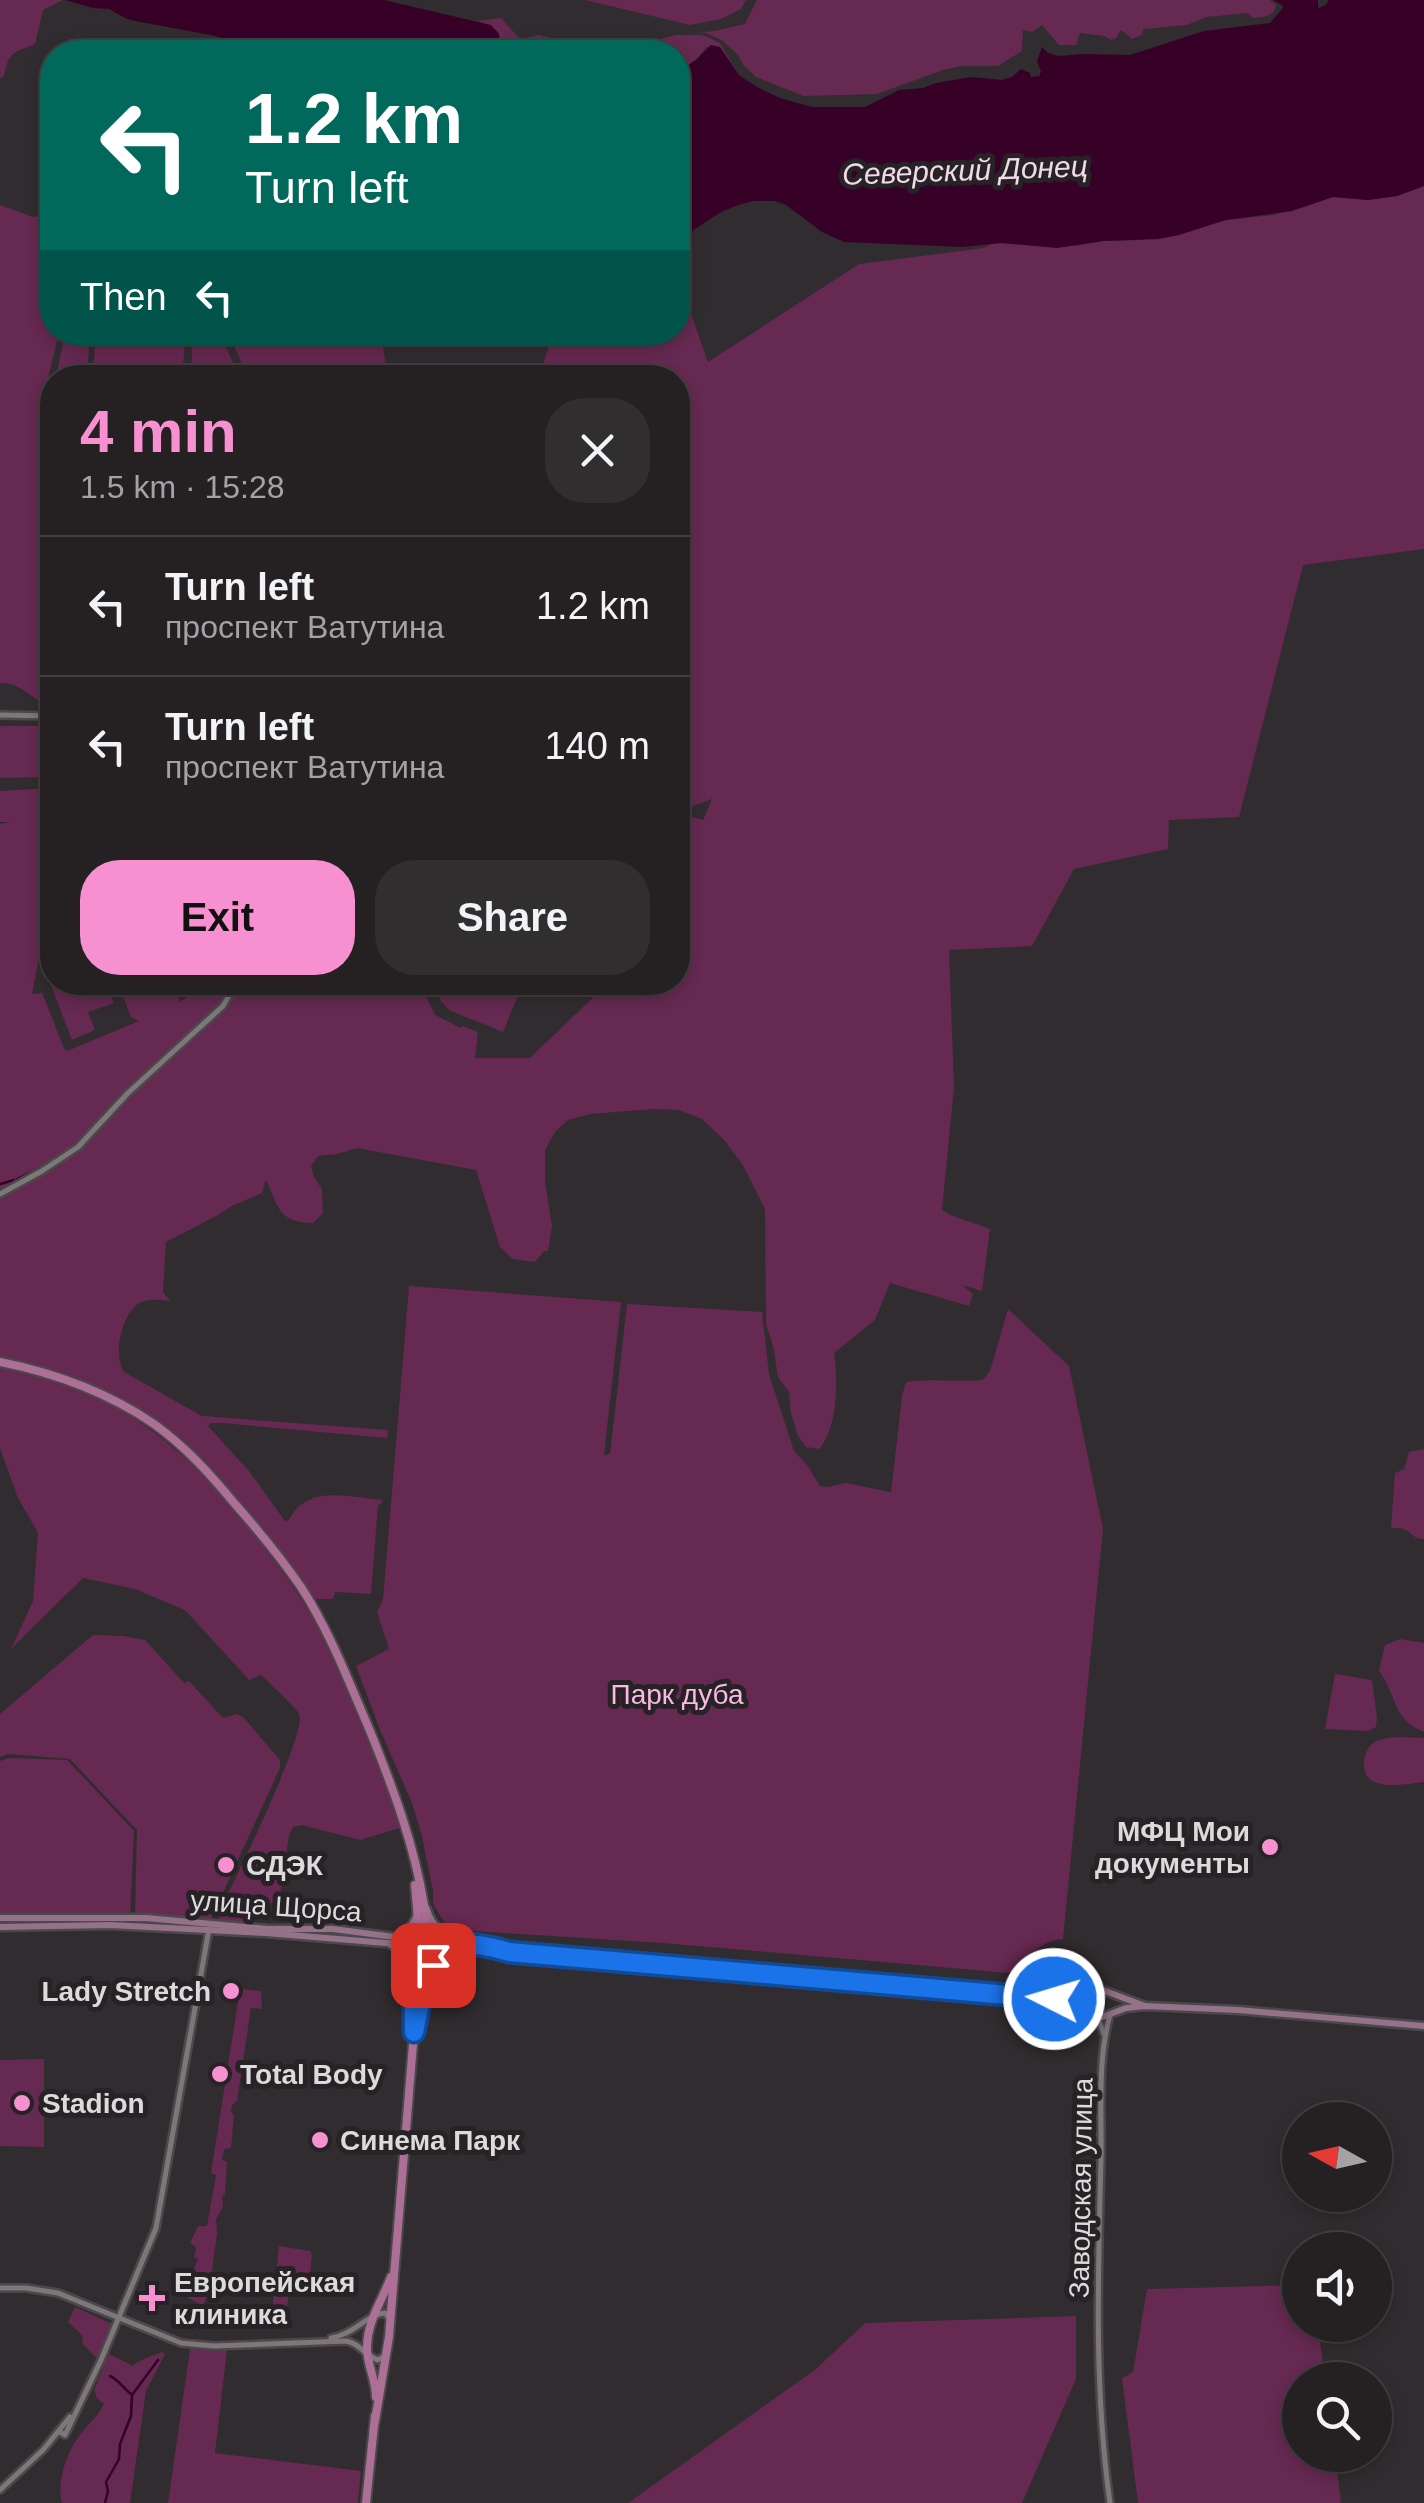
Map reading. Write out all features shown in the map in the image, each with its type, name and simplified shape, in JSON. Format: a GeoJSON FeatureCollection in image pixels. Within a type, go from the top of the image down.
{"type":"FeatureCollection","features":[{"type":"Feature","properties":{"kind":"main road"},"geometry":{"type":"LineString","coordinates":[[0,1362],[76,1382],[124,1406],[201,1463],[300,1586],[336,1652],[407,1828],[427,1932],[418,1957],[418,2004],[390,2321],[366,2503]]}},
{"type":"Feature","properties":{"kind":"main road"},"geometry":{"type":"LineString","coordinates":[[386,1940],[403,1935],[416,1917],[414,1858]]}},
{"type":"Feature","properties":{"kind":"main road"},"geometry":{"type":"LineString","coordinates":[[414,1858],[430,1918],[439,1930],[449,1937],[509,1952]]}},
{"type":"Feature","properties":{"kind":"main road"},"geometry":{"type":"LineString","coordinates":[[416,1901],[426,1957],[424,1984]]}},
{"type":"Feature","properties":{"kind":"main road","name":"улица Щорса"},"geometry":{"type":"LineString","coordinates":[[0,1918],[146,1918],[268,1929],[333,1929],[386,1940]]}},
{"type":"Feature","properties":{"kind":"main road","name":"улица Щорса"},"geometry":{"type":"LineString","coordinates":[[0,1926],[210,1929],[424,1945]]}},
{"type":"Feature","properties":{"kind":"main road"},"geometry":{"type":"LineString","coordinates":[[386,1940],[414,1964],[418,2004]]}},
{"type":"Feature","properties":{"kind":"main road"},"geometry":{"type":"LineString","coordinates":[[424,1945],[489,1946]]}},
{"type":"Feature","properties":{"kind":"main road"},"geometry":{"type":"LineString","coordinates":[[424,1945],[437,1951],[509,1952],[1066,2000],[1105,1991],[1145,2006],[1424,2026]]}},
{"type":"Feature","properties":{"kind":"main road"},"geometry":{"type":"LineString","coordinates":[[418,2004],[438,1960],[472,1952]]}},
{"type":"Feature","properties":{"kind":"main road"},"geometry":{"type":"LineString","coordinates":[[1095,1994],[1091,2002],[1095,2013]]}},
{"type":"Feature","properties":{"kind":"main road"},"geometry":{"type":"LineString","coordinates":[[1112,2014],[1117,2002],[1114,1996]]}},
{"type":"Feature","properties":{"kind":"main road"},"geometry":{"type":"LineString","coordinates":[[1066,2000],[1102,2017],[1145,2006]]}},
{"type":"Feature","properties":{"kind":"main road"},"geometry":{"type":"LineString","coordinates":[[375,2421],[369,2330],[394,2268]]}},
{"type":"Feature","properties":{"kind":"street"},"geometry":{"type":"LineString","coordinates":[[0,715],[40,716]]}},
{"type":"Feature","properties":{"kind":"street"},"geometry":{"type":"LineString","coordinates":[[0,1194],[78,1147],[128,1093],[223,1006],[229,995]]}},
{"type":"Feature","properties":{"kind":"street"},"geometry":{"type":"LineString","coordinates":[[0,2490],[60,2432],[66,2435],[150,2244],[210,1929]]}},
{"type":"Feature","properties":{"kind":"street","name":"Заводская улица"},"geometry":{"type":"LineString","coordinates":[[1095,2013],[1104,2034]]}},
{"type":"Feature","properties":{"kind":"street","name":"Заводская улица"},"geometry":{"type":"LineString","coordinates":[[1110,2503],[1100,2416],[1098,2342],[1104,2034],[1112,2014]]}},
{"type":"Feature","properties":{"kind":"street"},"geometry":{"type":"LineString","coordinates":[[0,2288],[58,2292],[170,2340],[199,2346],[352,2342],[378,2360],[387,2352]]}},
{"type":"Feature","properties":{"kind":"street"},"geometry":{"type":"LineString","coordinates":[[314,2341],[345,2336],[374,2315],[385,2313],[390,2321]]}},
{"type":"Feature","properties":{"kind":"green space"},"geometry":{"type":"Polygon","coordinates":[[[0,0],[63,0],[43,10],[35,44],[13,54],[0,78],[0,0]]]}},
{"type":"Feature","properties":{"kind":"green space"},"geometry":{"type":"Polygon","coordinates":[[[585,0],[746,0],[741,9],[721,19],[690,25],[585,0]]]}},
{"type":"Feature","properties":{"kind":"green space"},"geometry":{"type":"Polygon","coordinates":[[[757,0],[1270,0],[1276,5],[1264,17],[1253,18],[1248,13],[1206,17],[1187,25],[1143,29],[1142,35],[1132,39],[1121,30],[1111,40],[1080,33],[1076,45],[1059,45],[1042,25],[1032,32],[1023,30],[1022,51],[998,66],[943,70],[877,94],[804,96],[756,77],[723,41],[706,33],[688,34],[745,24],[757,0]]]}},
{"type":"Feature","properties":{"kind":"green space"},"geometry":{"type":"Polygon","coordinates":[[[501,18],[520,39],[539,35],[558,40],[499,40],[494,29],[477,21],[501,18]]]}},
{"type":"Feature","properties":{"kind":"green space"},"geometry":{"type":"Polygon","coordinates":[[[675,35],[703,35],[720,43],[739,75],[720,47],[706,47],[690,64],[690,40],[657,40],[675,35]]]}},
{"type":"Feature","properties":{"kind":"green space"},"geometry":{"type":"Polygon","coordinates":[[[1424,186],[1424,549],[1303,565],[1239,817],[1169,820],[1168,849],[1074,869],[1032,946],[949,950],[954,1087],[942,1210],[990,1229],[982,1291],[962,1285],[973,1294],[969,1306],[890,1283],[875,1320],[834,1353],[833,1417],[819,1449],[806,1447],[798,1436],[789,1392],[778,1377],[766,1325],[765,1209],[744,1167],[725,1141],[702,1119],[679,1110],[590,1114],[568,1120],[555,1132],[545,1150],[545,1183],[552,1226],[548,1251],[535,1262],[513,1259],[500,1247],[476,1170],[357,1148],[318,1156],[311,1166],[322,1189],[323,1213],[313,1223],[287,1217],[265,1181],[262,1193],[166,1242],[163,1292],[170,1301],[146,1301],[127,1317],[119,1347],[124,1372],[202,1416],[388,1430],[387,1438],[222,1423],[208,1426],[249,1471],[285,1521],[306,1501],[317,1497],[382,1500],[378,1505],[371,1594],[335,1592],[333,1599],[313,1599],[244,1507],[182,1440],[110,1394],[56,1373],[0,1358],[0,1196],[75,1153],[225,1007],[232,995],[426,995],[435,1015],[478,1032],[475,1058],[530,1058],[596,995],[690,995],[690,816],[703,820],[712,799],[690,807],[690,365],[543,365],[549,345],[690,345],[690,311],[708,362],[859,264],[984,248],[994,243],[1075,246],[1141,240],[1226,220],[1274,215],[1333,197],[1368,200],[1397,196],[1424,186]]]}},
{"type":"Feature","properties":{"kind":"green space"},"geometry":{"type":"Polygon","coordinates":[[[0,205],[40,216],[40,345],[56,345],[51,365],[40,365],[40,700],[16,686],[0,683],[0,205]]]}},
{"type":"Feature","properties":{"kind":"green space"},"geometry":{"type":"Polygon","coordinates":[[[63,345],[88,345],[88,365],[58,365],[63,345]]]}},
{"type":"Feature","properties":{"kind":"green space"},"geometry":{"type":"Polygon","coordinates":[[[95,345],[185,345],[183,365],[94,365],[95,345]]]}},
{"type":"Feature","properties":{"kind":"green space"},"geometry":{"type":"Polygon","coordinates":[[[191,345],[225,345],[234,365],[191,365],[191,345]]]}},
{"type":"Feature","properties":{"kind":"green space"},"geometry":{"type":"Polygon","coordinates":[[[233,345],[383,345],[385,360],[384,365],[243,365],[233,345]]]}},
{"type":"Feature","properties":{"kind":"green space"},"geometry":{"type":"Polygon","coordinates":[[[0,726],[40,726],[40,777],[0,778],[0,726]]]}},
{"type":"Feature","properties":{"kind":"green space"},"geometry":{"type":"Polygon","coordinates":[[[40,789],[40,952],[32,994],[43,995],[67,1051],[139,1021],[131,1017],[123,995],[177,995],[180,1002],[190,995],[228,995],[221,1006],[77,1146],[0,1192],[0,824],[11,822],[0,822],[0,791],[40,789]]]}},
{"type":"Feature","properties":{"kind":"green space"},"geometry":{"type":"Polygon","coordinates":[[[55,995],[111,995],[114,1003],[88,1012],[95,1030],[72,1040],[55,995]]]}},
{"type":"Feature","properties":{"kind":"green space"},"geometry":{"type":"Polygon","coordinates":[[[438,995],[518,995],[503,1032],[451,1011],[438,995]]]}},
{"type":"Feature","properties":{"kind":"green space","name":"Парк дуба"},"geometry":{"type":"Polygon","coordinates":[[[409,1286],[621,1302],[604,1455],[610,1454],[627,1304],[762,1312],[769,1374],[794,1451],[820,1486],[827,1487],[846,1483],[891,1492],[906,1382],[983,1380],[990,1371],[1008,1309],[1069,1366],[1103,1529],[1063,1939],[1048,1942],[1037,1950],[1020,1974],[663,1943],[457,1930],[445,1924],[433,1904],[422,1836],[412,1803],[356,1666],[389,1649],[377,1612],[383,1600],[409,1286]]]}},
{"type":"Feature","properties":{"kind":"green space"},"geometry":{"type":"Polygon","coordinates":[[[0,1365],[82,1390],[117,1408],[180,1454],[237,1513],[296,1591],[333,1654],[403,1827],[360,1840],[302,1825],[293,1827],[279,1904],[262,1902],[249,1906],[247,1923],[220,1921],[218,1915],[292,1749],[299,1714],[261,1675],[249,1680],[185,1610],[135,1589],[83,1578],[11,1649],[33,1601],[38,1533],[17,1496],[0,1448],[0,1365]]]}},
{"type":"Feature","properties":{"kind":"green space"},"geometry":{"type":"Polygon","coordinates":[[[1424,1449],[1424,1539],[1404,1529],[1391,1528],[1395,1473],[1404,1469],[1409,1452],[1424,1449]]]}},
{"type":"Feature","properties":{"kind":"green space"},"geometry":{"type":"Polygon","coordinates":[[[93,1635],[145,1640],[223,1718],[236,1714],[243,1717],[280,1760],[280,1768],[210,1921],[135,1916],[137,1830],[70,1759],[8,1754],[0,1757],[0,1714],[93,1635]]]}},
{"type":"Feature","properties":{"kind":"green space"},"geometry":{"type":"Polygon","coordinates":[[[1400,1639],[1424,1643],[1424,1732],[1400,1713],[1379,1671],[1385,1645],[1400,1639]]]}},
{"type":"Feature","properties":{"kind":"green space"},"geometry":{"type":"Polygon","coordinates":[[[1335,1674],[1372,1680],[1376,1727],[1367,1731],[1325,1729],[1335,1674]]]}},
{"type":"Feature","properties":{"kind":"green space"},"geometry":{"type":"Polygon","coordinates":[[[1424,1738],[1424,1782],[1386,1785],[1370,1779],[1364,1763],[1375,1742],[1424,1738]]]}},
{"type":"Feature","properties":{"kind":"green space"},"geometry":{"type":"Polygon","coordinates":[[[67,1760],[134,1831],[130,1916],[0,1917],[0,1761],[67,1760]]]}},
{"type":"Feature","properties":{"kind":"green space"},"geometry":{"type":"Polygon","coordinates":[[[240,1989],[261,1991],[262,2009],[251,2008],[237,2101],[231,2111],[231,2148],[224,2149],[222,2160],[227,2162],[225,2194],[216,2219],[210,2287],[203,2306],[183,2295],[198,2259],[194,2257],[196,2247],[190,2243],[198,2226],[207,2226],[216,2175],[211,2173],[240,1989]]]}},
{"type":"Feature","properties":{"kind":"green space","name":"Stadion"},"geometry":{"type":"Polygon","coordinates":[[[44,2059],[44,2147],[0,2146],[0,2060],[44,2059]]]}},
{"type":"Feature","properties":{"kind":"green space"},"geometry":{"type":"Polygon","coordinates":[[[279,2246],[310,2251],[310,2274],[292,2273],[285,2320],[271,2321],[279,2246]]]}},
{"type":"Feature","properties":{"kind":"green space"},"geometry":{"type":"Polygon","coordinates":[[[1282,2285],[1282,2342],[1320,2342],[1323,2362],[1282,2362],[1282,2472],[1337,2472],[1341,2503],[1138,2503],[1122,2378],[1133,2372],[1147,2289],[1282,2285]]]}},
{"type":"Feature","properties":{"kind":"green space"},"geometry":{"type":"Polygon","coordinates":[[[75,2307],[114,2325],[100,2355],[95,2357],[82,2343],[83,2336],[68,2322],[75,2307]]]}},
{"type":"Feature","properties":{"kind":"green space"},"geometry":{"type":"Polygon","coordinates":[[[1076,2316],[1076,2379],[1022,2503],[628,2503],[816,2369],[865,2323],[1076,2316]]]}},
{"type":"Feature","properties":{"kind":"green space"},"geometry":{"type":"Polygon","coordinates":[[[190,2349],[227,2350],[215,2453],[361,2471],[358,2503],[168,2503],[190,2349]]]}},
{"type":"Feature","properties":{"kind":"green space"},"geometry":{"type":"Polygon","coordinates":[[[161,2352],[165,2354],[146,2391],[130,2503],[62,2503],[60,2486],[67,2458],[104,2404],[94,2390],[109,2354],[133,2366],[161,2352]]]}},
{"type":"Feature","properties":{"kind":"water"},"geometry":{"type":"Polygon","coordinates":[[[65,0],[384,0],[491,25],[499,40],[229,40],[65,0]]]}},
{"type":"Feature","properties":{"kind":"water","name":"Северский Донец"},"geometry":{"type":"Polygon","coordinates":[[[1273,0],[1318,0],[1318,8],[1329,0],[1424,0],[1424,186],[1397,196],[1368,200],[1333,197],[1292,211],[1226,220],[1159,239],[1057,248],[1001,243],[962,247],[844,242],[775,201],[738,205],[690,232],[690,64],[711,45],[720,47],[739,75],[780,98],[812,107],[865,107],[899,90],[936,83],[971,77],[1002,80],[1021,69],[1031,77],[1039,76],[1037,61],[1042,47],[1058,56],[1130,55],[1204,31],[1270,23],[1282,5],[1273,0]]]}},
{"type":"Feature","properties":{"kind":"waterway"},"geometry":{"type":"LineString","coordinates":[[71,1149],[164,1055]]}},
{"type":"Feature","properties":{"kind":"waterway"},"geometry":{"type":"LineString","coordinates":[[17,1179],[52,1162]]}},
{"type":"Feature","properties":{"kind":"waterway"},"geometry":{"type":"LineString","coordinates":[[0,1184],[14,1180]]}},
{"type":"Feature","properties":{"kind":"waterway"},"geometry":{"type":"LineString","coordinates":[[105,2503],[106,2482],[119,2459],[120,2444],[131,2416],[132,2395],[158,2360]]}},
{"type":"Feature","properties":{"kind":"waterway"},"geometry":{"type":"LineString","coordinates":[[110,2376],[131,2394]]}},
{"type":"Feature","properties":{"kind":"place","name":"МФЦ Мои документы"},"geometry":{"type":"Point","coordinates":[1270,1847]}},
{"type":"Feature","properties":{"kind":"place","name":"СДЭК"},"geometry":{"type":"Point","coordinates":[226,1865]}},
{"type":"Feature","properties":{"kind":"place","name":"Lady Stretch"},"geometry":{"type":"Point","coordinates":[231,1991]}},
{"type":"Feature","properties":{"kind":"place","name":"Total Body"},"geometry":{"type":"Point","coordinates":[220,2074]}},
{"type":"Feature","properties":{"kind":"place","name":"Stadion"},"geometry":{"type":"Point","coordinates":[22,2103]}},
{"type":"Feature","properties":{"kind":"place","name":"Синема Парк"},"geometry":{"type":"Point","coordinates":[320,2140]}},
{"type":"Feature","properties":{"kind":"place","name":"Европейская клиника"},"geometry":{"type":"Point","coordinates":[152,2298]}},
{"type":"Feature","properties":{"kind":"route"},"geometry":{"type":"LineString","coordinates":[[433,1965],[424,1984],[414,2032],[418,1957],[424,1945],[437,1944],[1054,1999]]}}]}
